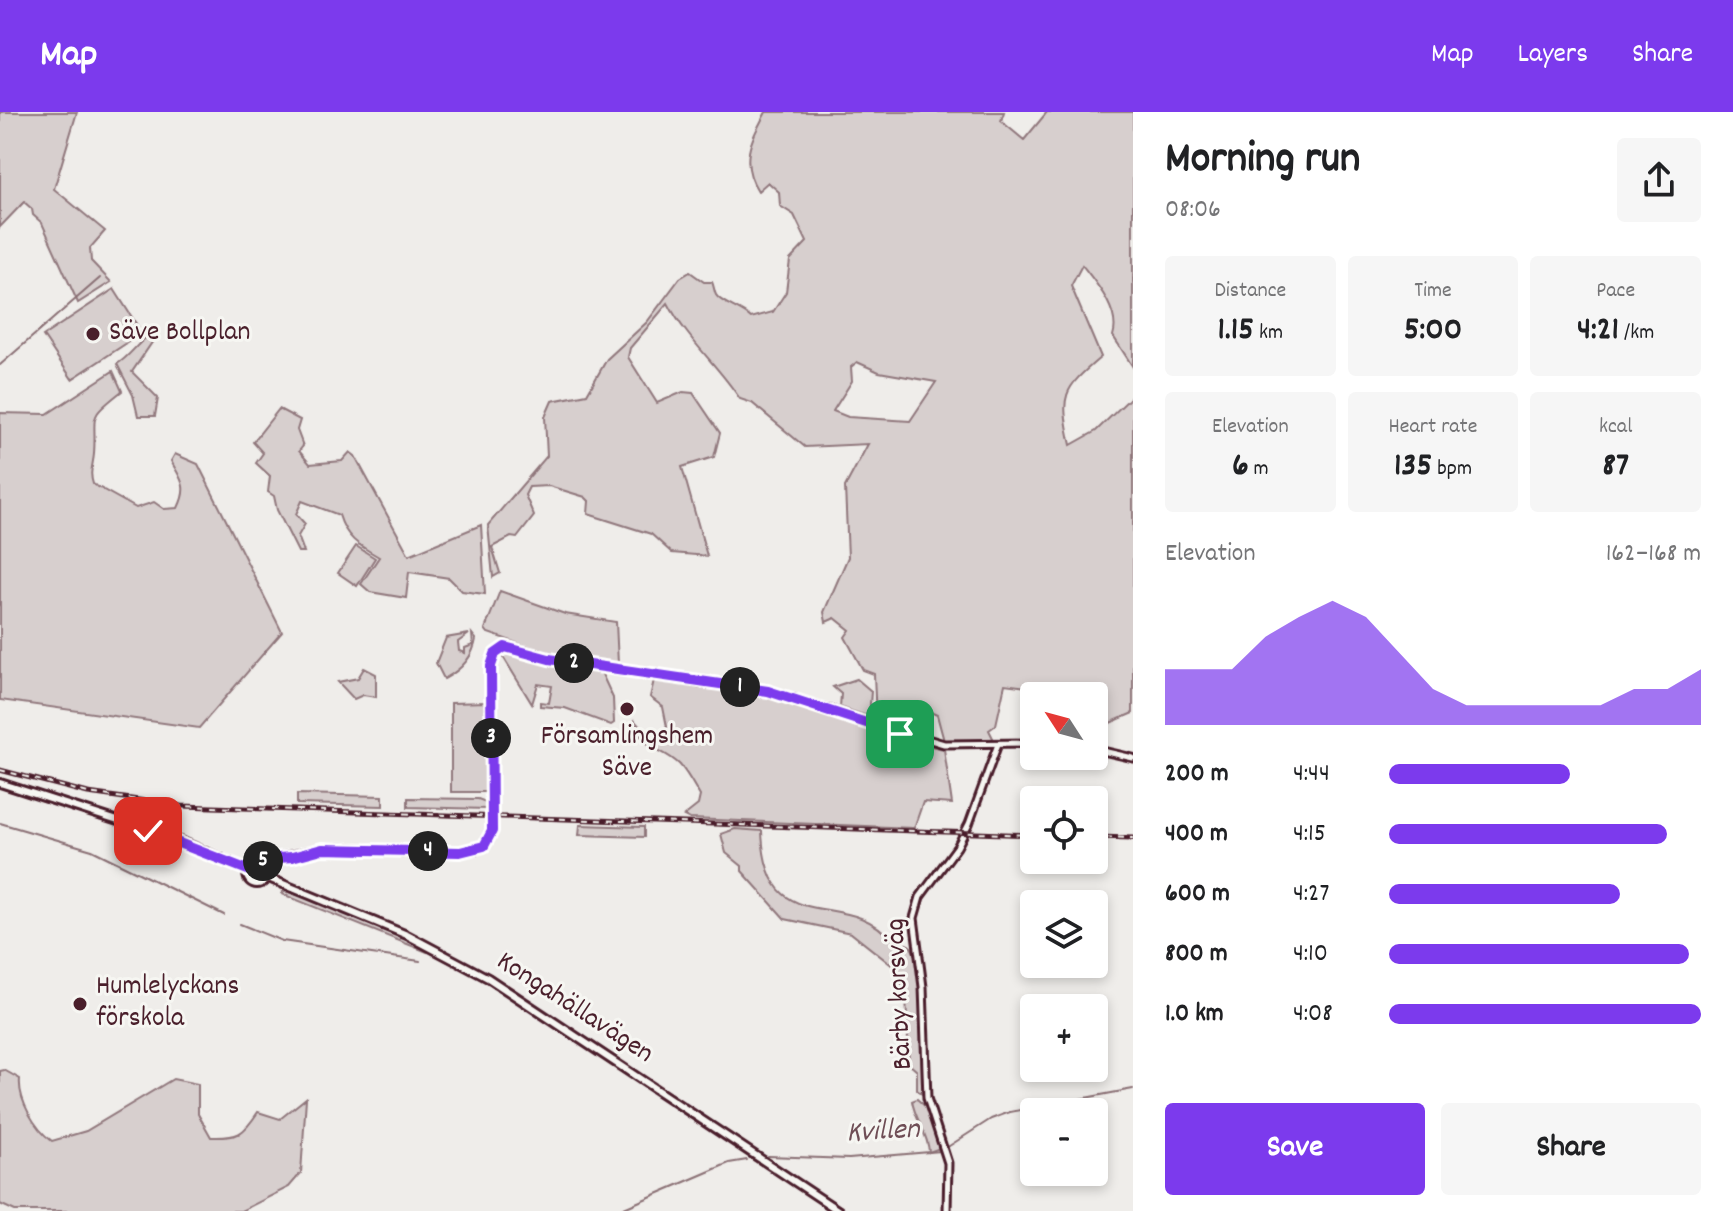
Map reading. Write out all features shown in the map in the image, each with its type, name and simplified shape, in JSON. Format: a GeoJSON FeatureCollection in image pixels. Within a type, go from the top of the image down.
{"type":"FeatureCollection","features":[{"type":"Feature","properties":{"kind":"main road","name":"Kongahällavägen"},"geometry":{"type":"LineString","coordinates":[[0,783],[183,842],[248,870],[253,882],[261,882],[266,877],[416,939],[488,978],[839,1211]]}},
{"type":"Feature","properties":{"kind":"main road"},"geometry":{"type":"LineString","coordinates":[[248,870],[254,864],[261,865],[266,877]]}},
{"type":"Feature","properties":{"kind":"street"},"geometry":{"type":"LineString","coordinates":[[261,865],[265,859],[337,848],[447,852],[478,849],[487,844],[491,834],[491,666],[497,652],[509,647],[549,659],[757,689],[934,742],[962,746],[1020,743]]}},
{"type":"Feature","properties":{"kind":"street","name":"Bärby korsväg"},"geometry":{"type":"LineString","coordinates":[[947,1211],[948,1163],[927,1098],[923,987],[914,916],[920,897],[957,847],[971,820],[998,744]]}},
{"type":"Feature","properties":{"kind":"street"},"geometry":{"type":"LineString","coordinates":[[1108,752],[1133,758]]}},
{"type":"Feature","properties":{"kind":"shaded area"},"geometry":{"type":"Polygon","coordinates":[[[0,112],[77,112],[54,189],[105,231],[90,248],[91,261],[111,282],[78,303],[42,223],[33,215],[32,209],[24,202],[0,227],[0,112]]]}},
{"type":"Feature","properties":{"kind":"shaded area"},"geometry":{"type":"Polygon","coordinates":[[[766,112],[1004,112],[1001,121],[1024,140],[1047,112],[1133,112],[1133,367],[1113,336],[1114,317],[1106,298],[1082,265],[1071,286],[1101,357],[1071,386],[1065,404],[1071,445],[1096,431],[1133,395],[1133,713],[1108,724],[1108,682],[1020,682],[1020,686],[1005,684],[996,725],[989,730],[995,742],[944,741],[937,715],[915,705],[900,707],[888,726],[876,721],[874,674],[863,670],[845,637],[850,630],[835,618],[826,622],[824,612],[848,557],[845,487],[868,444],[805,447],[752,403],[740,399],[684,329],[668,303],[630,348],[628,357],[657,403],[683,392],[693,393],[720,433],[714,457],[682,467],[707,556],[672,553],[651,534],[588,514],[589,501],[585,497],[549,486],[529,487],[525,495],[534,516],[517,538],[511,537],[492,547],[500,573],[493,577],[488,525],[547,456],[545,417],[552,401],[587,394],[607,359],[647,322],[680,278],[690,272],[704,282],[712,282],[718,298],[751,318],[773,312],[786,292],[790,260],[807,242],[794,215],[780,206],[779,192],[768,182],[758,191],[752,180],[748,160],[752,141],[766,112]],[[857,362],[851,367],[852,381],[833,411],[848,417],[910,421],[936,382],[879,372],[857,362]]]}},
{"type":"Feature","properties":{"kind":"shaded area","name":"Säve Bollplan"},"geometry":{"type":"Polygon","coordinates":[[[114,289],[142,333],[72,379],[43,336],[114,289]]]}},
{"type":"Feature","properties":{"kind":"shaded area"},"geometry":{"type":"Polygon","coordinates":[[[156,331],[157,335],[132,372],[158,398],[155,416],[138,416],[133,395],[117,364],[156,331]]]}},
{"type":"Feature","properties":{"kind":"shaded area"},"geometry":{"type":"Polygon","coordinates":[[[113,371],[122,391],[102,407],[95,418],[93,484],[136,508],[154,502],[164,509],[178,508],[183,488],[171,461],[175,454],[198,464],[282,632],[199,728],[0,700],[0,413],[47,414],[113,371]]]}},
{"type":"Feature","properties":{"kind":"shaded area"},"geometry":{"type":"Polygon","coordinates":[[[279,409],[300,420],[297,430],[303,446],[299,451],[310,464],[342,461],[350,452],[355,456],[409,555],[481,525],[485,594],[462,591],[449,578],[409,572],[406,598],[370,592],[361,584],[379,557],[354,540],[345,530],[339,515],[302,501],[296,514],[305,524],[298,536],[304,552],[298,552],[277,510],[274,496],[268,492],[270,476],[256,463],[263,453],[253,442],[279,409]]]}},
{"type":"Feature","properties":{"kind":"shaded area"},"geometry":{"type":"Polygon","coordinates":[[[356,546],[375,558],[357,586],[338,573],[356,546]]]}},
{"type":"Feature","properties":{"kind":"shaded area"},"geometry":{"type":"Polygon","coordinates":[[[500,591],[565,614],[616,622],[618,664],[549,654],[488,633],[485,629],[500,591]]]}},
{"type":"Feature","properties":{"kind":"shaded area"},"geometry":{"type":"Polygon","coordinates":[[[469,634],[458,642],[459,651],[465,653],[465,648],[473,645],[472,634],[476,639],[469,658],[444,679],[436,663],[446,638],[469,634]]]}},
{"type":"Feature","properties":{"kind":"shaded area"},"geometry":{"type":"Polygon","coordinates":[[[510,652],[542,663],[601,672],[613,698],[614,723],[611,725],[565,708],[540,706],[540,702],[549,703],[552,686],[538,684],[532,704],[502,655],[510,652]]]}},
{"type":"Feature","properties":{"kind":"shaded area"},"geometry":{"type":"Polygon","coordinates":[[[364,668],[376,674],[376,697],[363,695],[354,699],[338,682],[358,678],[364,668]]]}},
{"type":"Feature","properties":{"kind":"shaded area"},"geometry":{"type":"Polygon","coordinates":[[[857,679],[871,691],[869,717],[840,707],[841,694],[833,687],[857,679]]]}},
{"type":"Feature","properties":{"kind":"shaded area"},"geometry":{"type":"Polygon","coordinates":[[[654,680],[779,699],[895,738],[944,749],[952,804],[923,802],[914,828],[690,819],[684,816],[698,805],[700,796],[693,784],[679,764],[646,742],[637,730],[635,721],[649,737],[659,735],[667,727],[663,707],[650,697],[654,680]]]}},
{"type":"Feature","properties":{"kind":"shaded area"},"geometry":{"type":"Polygon","coordinates":[[[487,702],[487,792],[451,792],[451,703],[487,702]]]}},
{"type":"Feature","properties":{"kind":"shaded area"},"geometry":{"type":"Polygon","coordinates":[[[297,794],[383,796],[383,806],[297,804],[297,794]]]}},
{"type":"Feature","properties":{"kind":"shaded area"},"geometry":{"type":"Polygon","coordinates":[[[408,798],[478,799],[486,802],[488,809],[408,807],[408,798]]]}},
{"type":"Feature","properties":{"kind":"shaded area"},"geometry":{"type":"Polygon","coordinates":[[[580,825],[644,827],[644,837],[579,835],[580,825]]]}},
{"type":"Feature","properties":{"kind":"shaded area"},"geometry":{"type":"Polygon","coordinates":[[[735,829],[762,831],[767,866],[778,888],[793,901],[853,915],[874,924],[894,942],[909,945],[918,969],[923,1095],[917,1090],[917,1071],[909,1064],[906,995],[894,967],[851,933],[785,919],[742,871],[742,866],[726,853],[721,834],[735,829]]]}},
{"type":"Feature","properties":{"kind":"shaded area"},"geometry":{"type":"Polygon","coordinates":[[[283,891],[302,896],[428,949],[427,952],[282,894],[283,891]]]}},
{"type":"Feature","properties":{"kind":"shaded area"},"geometry":{"type":"Polygon","coordinates":[[[4,1070],[20,1079],[22,1096],[29,1113],[52,1141],[86,1131],[173,1079],[198,1084],[198,1114],[211,1137],[239,1134],[258,1112],[280,1119],[306,1098],[301,1173],[289,1187],[241,1211],[15,1211],[0,1204],[0,1071],[4,1070]]]}},
{"type":"Feature","properties":{"kind":"shaded area"},"geometry":{"type":"Polygon","coordinates":[[[917,1099],[927,1108],[940,1148],[929,1152],[912,1101],[917,1099]]]}},
{"type":"Feature","properties":{"kind":"waterway"},"geometry":{"type":"LineString","coordinates":[[0,365],[100,278]]}},
{"type":"Feature","properties":{"kind":"waterway"},"geometry":{"type":"LineString","coordinates":[[0,823],[92,850],[224,915]]}},
{"type":"Feature","properties":{"kind":"waterway"},"geometry":{"type":"LineString","coordinates":[[240,924],[282,941],[420,961]]}},
{"type":"Feature","properties":{"kind":"waterway","name":"Kvillen"},"geometry":{"type":"LineString","coordinates":[[946,1148],[991,1119],[1010,1112],[1133,1089]]}},
{"type":"Feature","properties":{"kind":"waterway","name":"Kvillen"},"geometry":{"type":"LineString","coordinates":[[768,1156],[849,1159],[941,1151]]}},
{"type":"Feature","properties":{"kind":"waterway","name":"Kvillen"},"geometry":{"type":"LineString","coordinates":[[617,1211],[729,1163],[747,1160]]}},
{"type":"Feature","properties":{"kind":"railway"},"geometry":{"type":"LineString","coordinates":[[0,770],[88,793],[182,806],[1020,835]]}},
{"type":"Feature","properties":{"kind":"railway"},"geometry":{"type":"LineString","coordinates":[[1108,837],[1133,838]]}},
{"type":"Feature","properties":{"kind":"place","name":"Säve Bollplan"},"geometry":{"type":"Point","coordinates":[93,334]}},
{"type":"Feature","properties":{"kind":"place","name":"Församlingshem Säve"},"geometry":{"type":"Point","coordinates":[627,709]}},
{"type":"Feature","properties":{"kind":"place","name":"Humlelyckans förskola"},"geometry":{"type":"Point","coordinates":[80,1004]}},
{"type":"Feature","properties":{"kind":"route"},"geometry":{"type":"LineString","coordinates":[[148,831],[183,842],[248,870],[254,864],[261,865],[265,859],[292,857],[322,849],[460,852],[474,851],[484,846],[492,831],[491,666],[495,654],[505,647],[549,659],[768,691],[900,734]]}}]}
